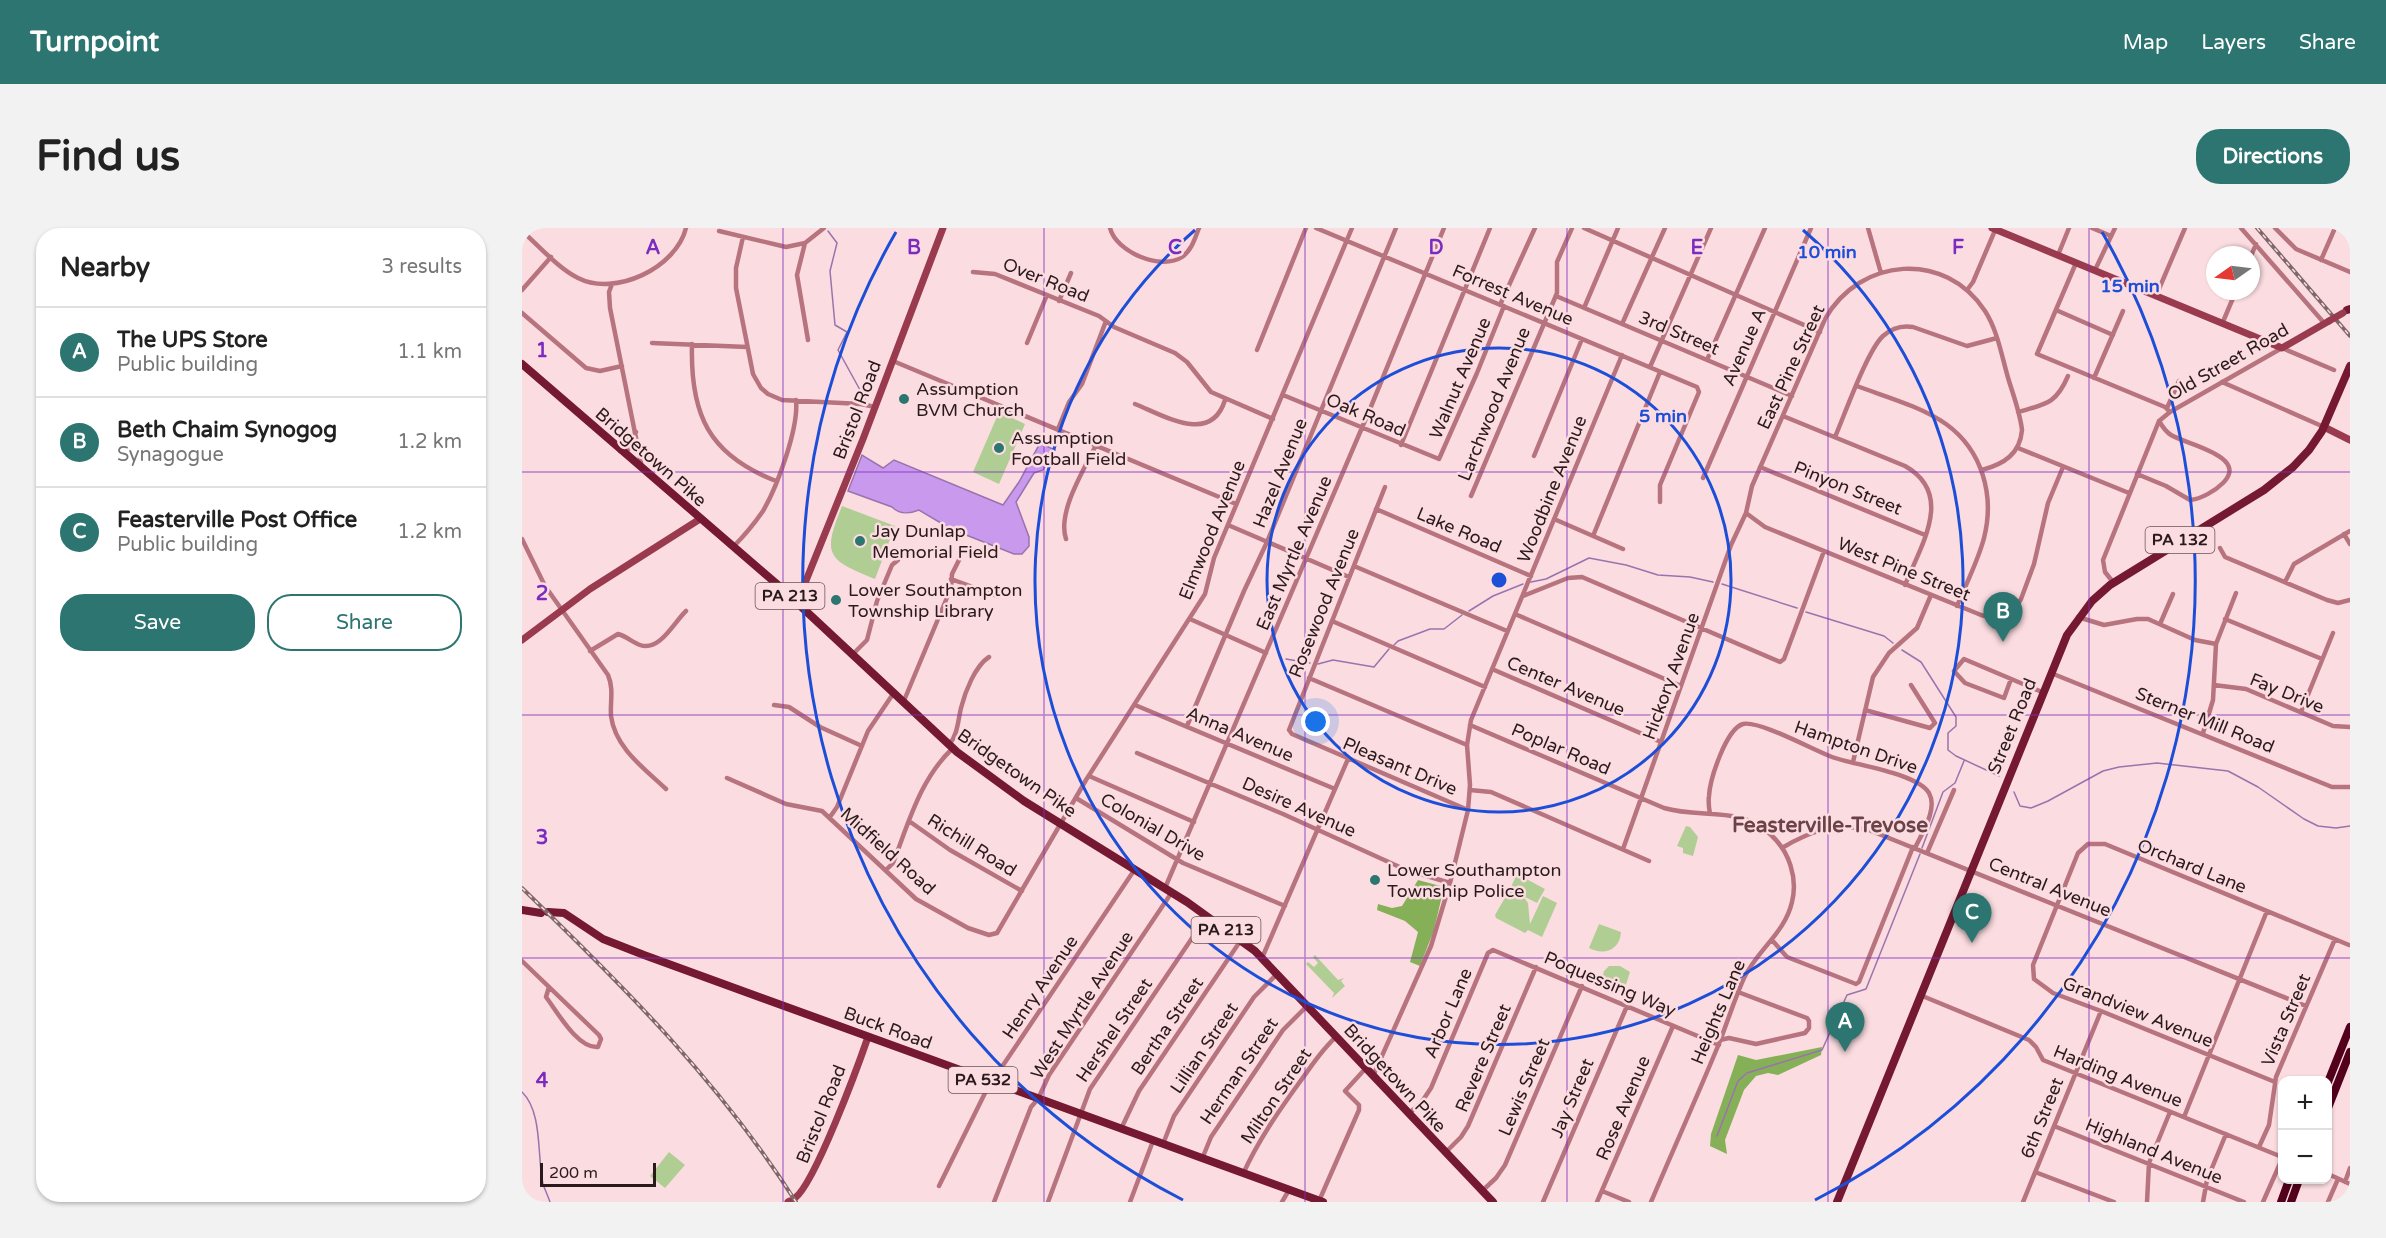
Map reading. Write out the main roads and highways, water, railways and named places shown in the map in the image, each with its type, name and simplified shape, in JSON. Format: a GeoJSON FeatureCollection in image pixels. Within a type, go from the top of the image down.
{"type":"FeatureCollection","features":[{"type":"Feature","properties":{"kind":"highway"},"geometry":{"type":"LineString","coordinates":[[2330,1076],[2350,1027]]}},
{"type":"Feature","properties":{"kind":"highway"},"geometry":{"type":"LineString","coordinates":[[2332,1098],[2350,1052]]}},
{"type":"Feature","properties":{"kind":"highway"},"geometry":{"type":"LineString","coordinates":[[2281,1202],[2287,1184]]}},
{"type":"Feature","properties":{"kind":"highway"},"geometry":{"type":"LineString","coordinates":[[2291,1202],[2297,1184]]}},
{"type":"Feature","properties":{"kind":"main road","name":"Bristol Road"},"geometry":{"type":"LineString","coordinates":[[797,603],[943,228]]}},
{"type":"Feature","properties":{"kind":"main road","name":"Old Street Road"},"geometry":{"type":"LineString","coordinates":[[1994,228],[2282,348],[2348,310]]}},
{"type":"Feature","properties":{"kind":"main road","name":"Bridgetown Pike"},"geometry":{"type":"LineString","coordinates":[[522,364],[797,603],[893,694],[989,777],[1169,890],[1241,940],[1262,958],[1444,1153],[1493,1202]]}},
{"type":"Feature","properties":{"kind":"main road","name":"Street Road"},"geometry":{"type":"LineString","coordinates":[[1837,1202],[2067,634],[2092,601],[2113,582],[2274,483],[2302,459],[2324,426],[2350,366]]}},
{"type":"Feature","properties":{"kind":"main road"},"geometry":{"type":"LineString","coordinates":[[2324,426],[2350,440]]}},
{"type":"Feature","properties":{"kind":"main road"},"geometry":{"type":"LineString","coordinates":[[522,640],[561,609],[700,519]]}},
{"type":"Feature","properties":{"kind":"main road","name":"Buck Road"},"geometry":{"type":"LineString","coordinates":[[522,910],[564,913],[607,941],[1321,1201]]}},
{"type":"Feature","properties":{"kind":"main road","name":"Bristol Road"},"geometry":{"type":"LineString","coordinates":[[791,1200],[806,1187],[820,1158],[868,1037]]}},
{"type":"Feature","properties":{"kind":"waterway"},"geometry":{"type":"LineString","coordinates":[[828,231],[837,243],[830,271],[835,325],[847,332],[838,350],[865,399]]}},
{"type":"Feature","properties":{"kind":"waterway"},"geometry":{"type":"LineString","coordinates":[[1531,582],[1546,579],[1589,558],[1626,565],[1658,575],[1690,577],[1713,582]]}},
{"type":"Feature","properties":{"kind":"waterway"},"geometry":{"type":"LineString","coordinates":[[1469,611],[1493,596],[1523,584]]}},
{"type":"Feature","properties":{"kind":"waterway"},"geometry":{"type":"LineString","coordinates":[[1722,584],[1797,608]]}},
{"type":"Feature","properties":{"kind":"waterway"},"geometry":{"type":"LineString","coordinates":[[1806,612],[1884,636],[1893,643]]}},
{"type":"Feature","properties":{"kind":"waterway"},"geometry":{"type":"LineString","coordinates":[[1394,645],[1398,641],[1430,629],[1444,629],[1462,615]]}},
{"type":"Feature","properties":{"kind":"waterway"},"geometry":{"type":"LineString","coordinates":[[1318,664],[1333,660],[1374,667],[1389,649]]}},
{"type":"Feature","properties":{"kind":"waterway"},"geometry":{"type":"LineString","coordinates":[[1902,650],[1921,662],[1956,717],[1956,726],[1948,733],[1948,750],[1999,776]]}},
{"type":"Feature","properties":{"kind":"waterway"},"geometry":{"type":"LineString","coordinates":[[1286,659],[1310,663]]}},
{"type":"Feature","properties":{"kind":"waterway"},"geometry":{"type":"LineString","coordinates":[[1922,848],[1943,792],[1955,783],[1964,761]]}},
{"type":"Feature","properties":{"kind":"waterway"},"geometry":{"type":"LineString","coordinates":[[2014,792],[2020,806],[2031,808],[2103,771],[2157,763],[2228,771],[2258,787],[2318,826],[2336,828],[2350,826]]}},
{"type":"Feature","properties":{"kind":"waterway"},"geometry":{"type":"LineString","coordinates":[[1717,1136],[1738,1081],[1747,1073],[1822,1050],[1847,995],[1866,989],[1920,854]]}},
{"type":"Feature","properties":{"kind":"waterway"},"geometry":{"type":"LineString","coordinates":[[522,1092],[533,1111],[543,1184],[550,1202]]}},
{"type":"Feature","properties":{"kind":"railway"},"geometry":{"type":"LineString","coordinates":[[2257,228],[2350,336]]}},
{"type":"Feature","properties":{"kind":"railway"},"geometry":{"type":"LineString","coordinates":[[522,888],[668,1037],[735,1116],[796,1202]]}},
{"type":"Feature","properties":{"kind":"place","name":"Assumption BVM Church"},"geometry":{"type":"Point","coordinates":[904,399]}},
{"type":"Feature","properties":{"kind":"place","name":"Assumption Football Field"},"geometry":{"type":"Point","coordinates":[999,448]}},
{"type":"Feature","properties":{"kind":"place","name":"Jay Dunlap Memorial Field"},"geometry":{"type":"Point","coordinates":[860,541]}},
{"type":"Feature","properties":{"kind":"place","name":"Lower Southampton Township Library"},"geometry":{"type":"Point","coordinates":[836,600]}},
{"type":"Feature","properties":{"kind":"place","name":"Beth Chaim Synogog"},"geometry":{"type":"Point","coordinates":[2003,642]}},
{"type":"Feature","properties":{"kind":"place","name":"Lower Southampton Township Police"},"geometry":{"type":"Point","coordinates":[1375,880]}},
{"type":"Feature","properties":{"kind":"place","name":"Feasterville Post Office"},"geometry":{"type":"Point","coordinates":[1972,943]}},
{"type":"Feature","properties":{"kind":"place","name":"The UPS Store"},"geometry":{"type":"Point","coordinates":[1845,1052]}},
{"type":"Feature","properties":{"kind":"district","name":"Feasterville-Trevose"},"geometry":{"type":"Point","coordinates":[1830,825]}}]}
